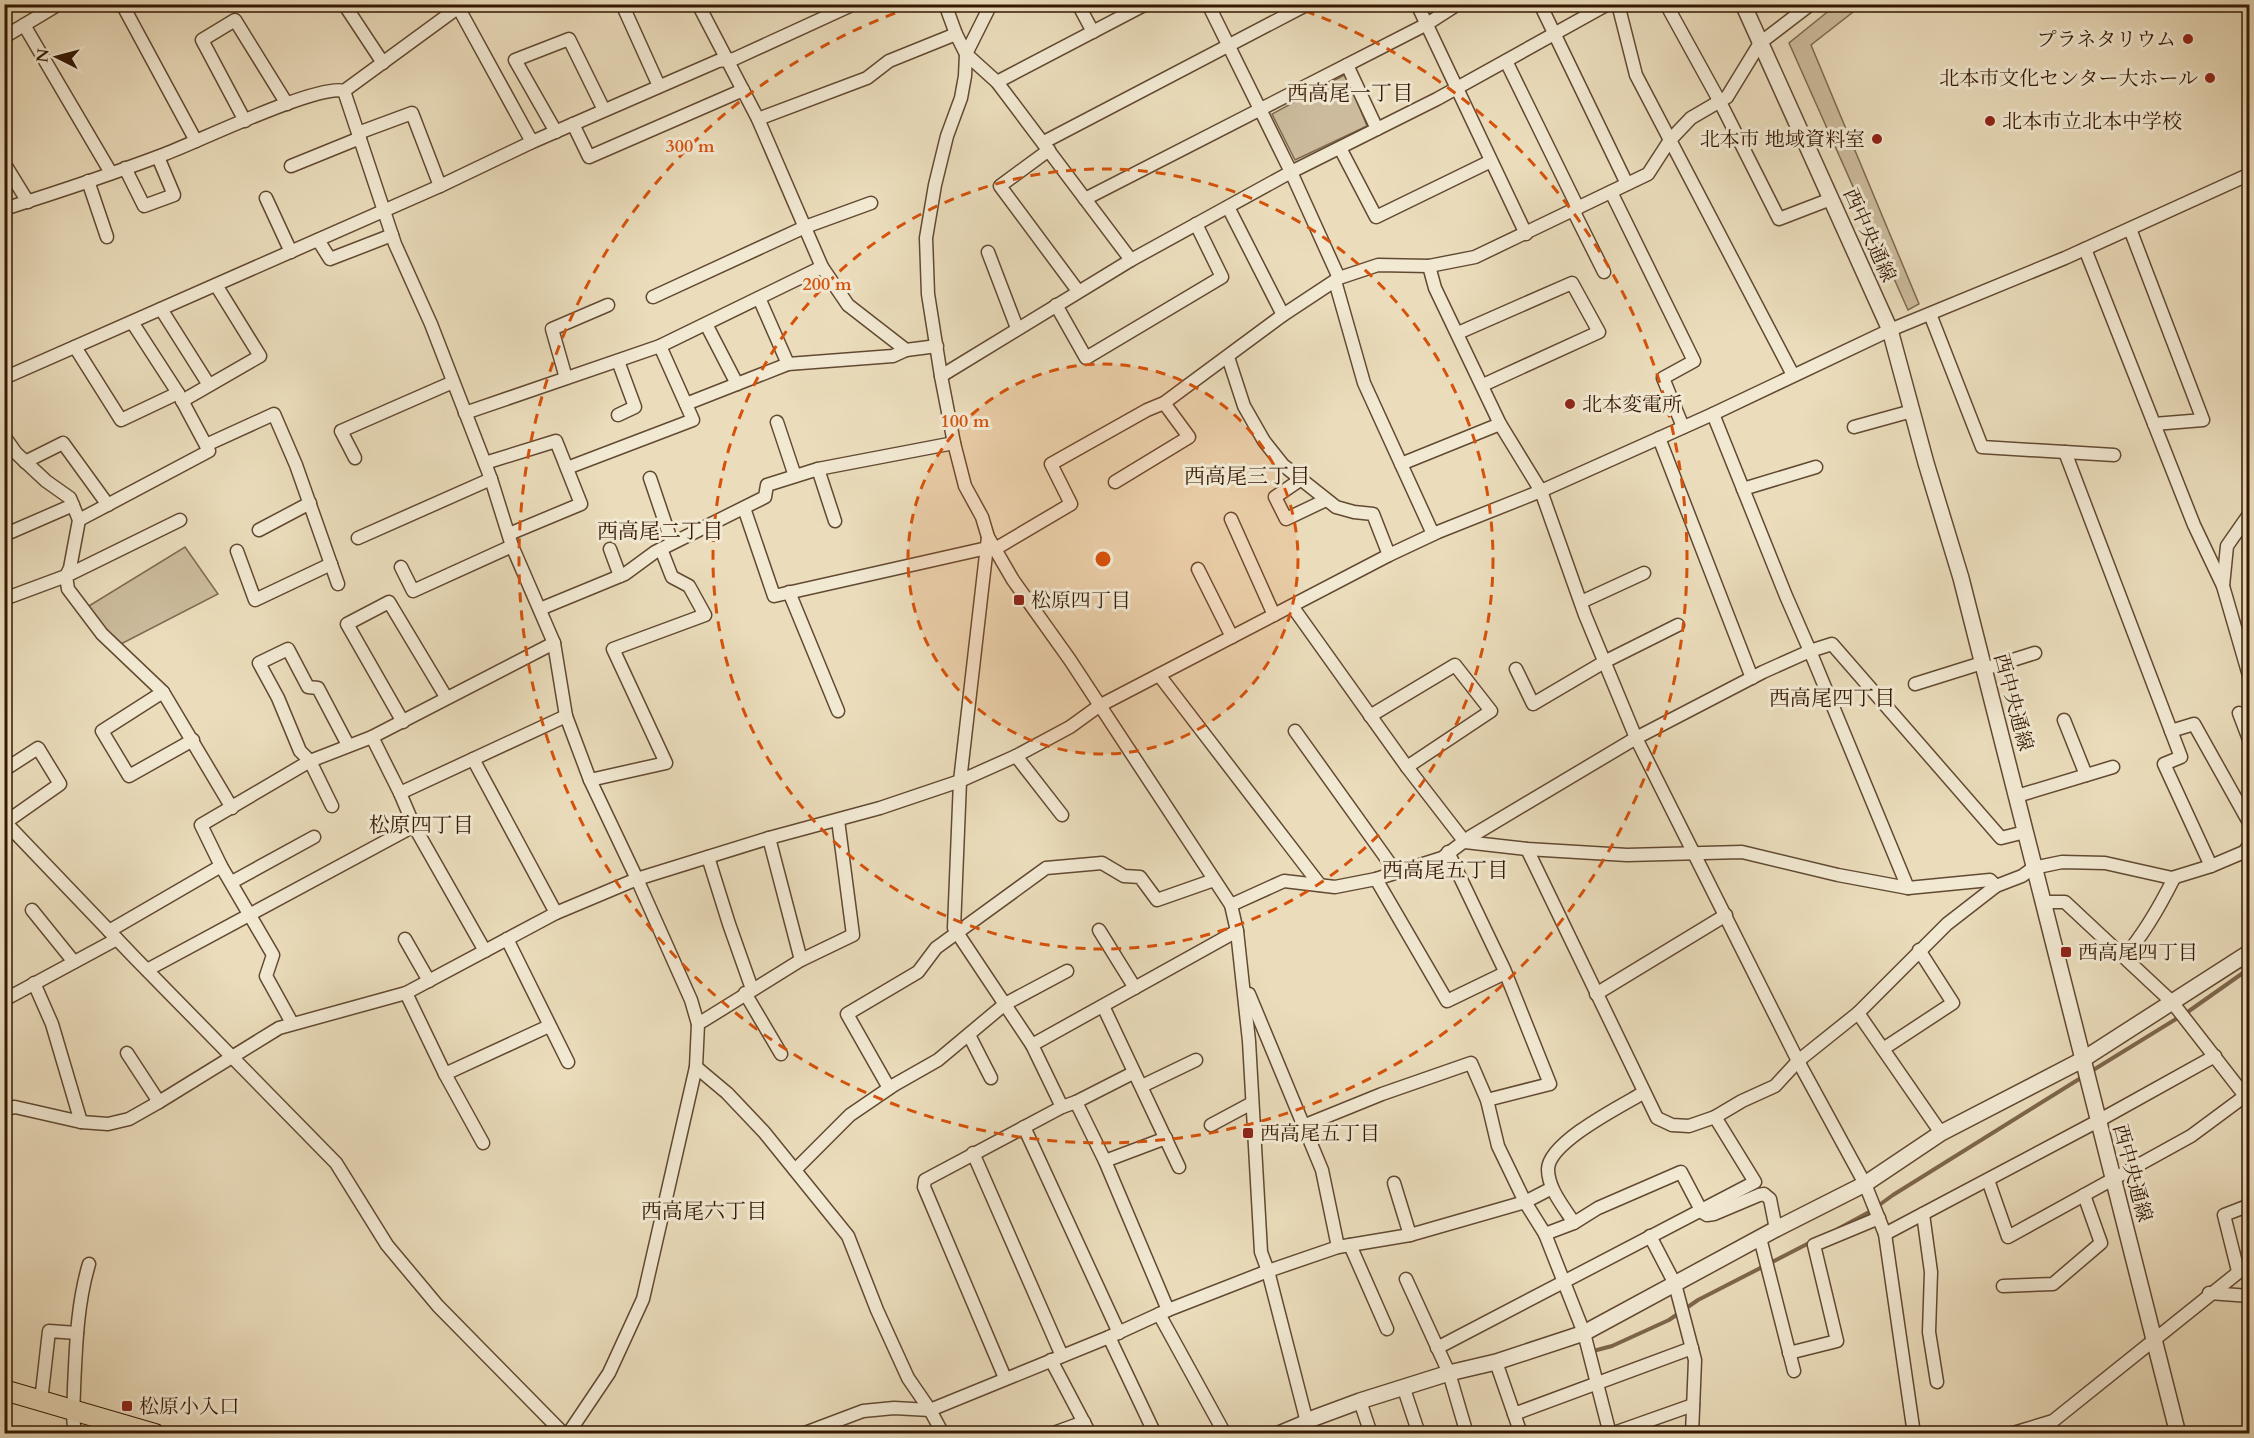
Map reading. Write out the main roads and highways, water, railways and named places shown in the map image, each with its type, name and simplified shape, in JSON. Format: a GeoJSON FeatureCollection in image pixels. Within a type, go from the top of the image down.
{"type":"FeatureCollection","features":[{"type":"Feature","properties":{"kind":"main road"},"geometry":{"type":"LineString","coordinates":[[4,1390],[155,1434]]}},
{"type":"Feature","properties":{"kind":"waterway"},"geometry":{"type":"LineString","coordinates":[[2090,1072],[2189,1011],[2250,968]]}},
{"type":"Feature","properties":{"kind":"waterway"},"geometry":{"type":"LineString","coordinates":[[1836,1230],[1871,1211],[2084,1076]]}},
{"type":"Feature","properties":{"kind":"waterway"},"geometry":{"type":"LineString","coordinates":[[1597,1350],[1612,1346],[1669,1320],[1698,1300],[1813,1241]]}},
{"type":"Feature","properties":{"kind":"place","name":"プラネタリウム"},"geometry":{"type":"Point","coordinates":[2188,39]}},
{"type":"Feature","properties":{"kind":"place","name":"北本市文化センター大ホール"},"geometry":{"type":"Point","coordinates":[2210,78]}},
{"type":"Feature","properties":{"kind":"place","name":"北本市立北本中学校"},"geometry":{"type":"Point","coordinates":[1990,121]}},
{"type":"Feature","properties":{"kind":"place","name":"北本市 地域資料室"},"geometry":{"type":"Point","coordinates":[1877,139]}},
{"type":"Feature","properties":{"kind":"place","name":"北本変電所"},"geometry":{"type":"Point","coordinates":[1570,404]}},
{"type":"Feature","properties":{"kind":"place","name":"松原四丁目"},"geometry":{"type":"Point","coordinates":[1019,600]}},
{"type":"Feature","properties":{"kind":"place","name":"西高尾四丁目"},"geometry":{"type":"Point","coordinates":[2066,952]}},
{"type":"Feature","properties":{"kind":"place","name":"西高尾五丁目"},"geometry":{"type":"Point","coordinates":[1248,1133]}},
{"type":"Feature","properties":{"kind":"place","name":"松原小入口"},"geometry":{"type":"Point","coordinates":[127,1406]}},
{"type":"Feature","properties":{"kind":"district","name":"西高尾一丁目"},"geometry":{"type":"Point","coordinates":[1350,93]}},
{"type":"Feature","properties":{"kind":"district","name":"西高尾三丁目"},"geometry":{"type":"Point","coordinates":[1247,476]}},
{"type":"Feature","properties":{"kind":"district","name":"西高尾二丁目"},"geometry":{"type":"Point","coordinates":[660,531]}},
{"type":"Feature","properties":{"kind":"district","name":"西高尾四丁目"},"geometry":{"type":"Point","coordinates":[1832,698]}},
{"type":"Feature","properties":{"kind":"district","name":"松原四丁目"},"geometry":{"type":"Point","coordinates":[421,825]}},
{"type":"Feature","properties":{"kind":"district","name":"西高尾五丁目"},"geometry":{"type":"Point","coordinates":[1445,870]}},
{"type":"Feature","properties":{"kind":"district","name":"西高尾六丁目"},"geometry":{"type":"Point","coordinates":[704,1211]}}]}
